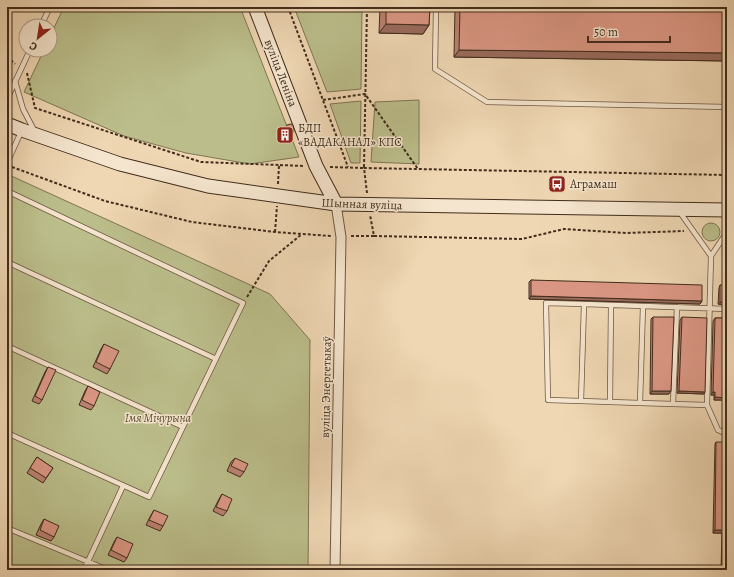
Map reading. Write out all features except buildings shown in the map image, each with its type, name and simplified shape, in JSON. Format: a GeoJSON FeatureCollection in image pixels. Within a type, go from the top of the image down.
{"type":"FeatureCollection","features":[{"type":"Feature","properties":{"kind":"main road","name":"вуліца Леніна"},"geometry":{"type":"LineString","coordinates":[[255,7],[316,166],[336,204]]}},
{"type":"Feature","properties":{"kind":"main road","name":"Шынная вуліца"},"geometry":{"type":"LineString","coordinates":[[7,124],[37,136],[120,164],[208,186],[277,197],[336,204],[369,205],[727,210]]}},
{"type":"Feature","properties":{"kind":"street","name":"вуліца Энергетыкаў"},"geometry":{"type":"LineString","coordinates":[[335,570],[341,237],[336,204]]}},
{"type":"Feature","properties":{"kind":"lane"},"geometry":{"type":"LineString","coordinates":[[39,7],[48,9]]}},
{"type":"Feature","properties":{"kind":"lane"},"geometry":{"type":"LineString","coordinates":[[436,7],[435,69],[487,102],[727,106]]}},
{"type":"Feature","properties":{"kind":"lane"},"geometry":{"type":"LineString","coordinates":[[7,99],[26,58]]}},
{"type":"Feature","properties":{"kind":"lane"},"geometry":{"type":"LineString","coordinates":[[15,81],[23,109],[37,136]]}},
{"type":"Feature","properties":{"kind":"lane"},"geometry":{"type":"LineString","coordinates":[[7,164],[22,130]]}},
{"type":"Feature","properties":{"kind":"lane"},"geometry":{"type":"LineString","coordinates":[[7,191],[243,304],[149,497],[7,433]]}},
{"type":"Feature","properties":{"kind":"lane"},"geometry":{"type":"LineString","coordinates":[[678,210],[711,256]]}},
{"type":"Feature","properties":{"kind":"lane"},"geometry":{"type":"LineString","coordinates":[[727,232],[711,256],[707,405],[718,430],[727,434]]}},
{"type":"Feature","properties":{"kind":"lane"},"geometry":{"type":"LineString","coordinates":[[7,262],[216,359]]}},
{"type":"Feature","properties":{"kind":"lane"},"geometry":{"type":"LineString","coordinates":[[707,405],[548,400],[546,303],[727,309]]}},
{"type":"Feature","properties":{"kind":"lane"},"geometry":{"type":"LineString","coordinates":[[581,401],[584,304]]}},
{"type":"Feature","properties":{"kind":"lane"},"geometry":{"type":"LineString","coordinates":[[610,402],[611,305]]}},
{"type":"Feature","properties":{"kind":"lane"},"geometry":{"type":"LineString","coordinates":[[640,403],[643,306]]}},
{"type":"Feature","properties":{"kind":"lane"},"geometry":{"type":"LineString","coordinates":[[673,404],[677,307]]}},
{"type":"Feature","properties":{"kind":"lane"},"geometry":{"type":"LineString","coordinates":[[7,346],[183,427]]}},
{"type":"Feature","properties":{"kind":"lane"},"geometry":{"type":"LineString","coordinates":[[84,570],[123,486]]}},
{"type":"Feature","properties":{"kind":"lane"},"geometry":{"type":"LineString","coordinates":[[7,528],[108,570]]}},
{"type":"Feature","properties":{"kind":"path"},"geometry":{"type":"LineString","coordinates":[[288,7],[348,167]]}},
{"type":"Feature","properties":{"kind":"path"},"geometry":{"type":"LineString","coordinates":[[367,7],[364,168],[374,236]]}},
{"type":"Feature","properties":{"kind":"path"},"geometry":{"type":"LineString","coordinates":[[7,57],[28,74],[35,108],[201,162],[364,168],[727,176]]}},
{"type":"Feature","properties":{"kind":"path"},"geometry":{"type":"LineString","coordinates":[[323,100],[365,94]]}},
{"type":"Feature","properties":{"kind":"path"},"geometry":{"type":"LineString","coordinates":[[365,94],[418,169]]}},
{"type":"Feature","properties":{"kind":"path"},"geometry":{"type":"LineString","coordinates":[[7,164],[105,201],[192,222],[275,232],[341,237],[477,237],[522,239],[564,229],[626,232],[693,231]]}},
{"type":"Feature","properties":{"kind":"path"},"geometry":{"type":"LineString","coordinates":[[275,232],[279,165]]}},
{"type":"Feature","properties":{"kind":"path"},"geometry":{"type":"LineString","coordinates":[[243,304],[269,261],[302,234]]}},
{"type":"Feature","properties":{"kind":"green space"},"geometry":{"type":"Polygon","coordinates":[[[64,7],[240,7],[299,157],[250,164],[186,153],[124,136],[24,92],[40,58],[58,58],[58,19],[64,7]]]}},
{"type":"Feature","properties":{"kind":"green space"},"geometry":{"type":"Polygon","coordinates":[[[294,7],[362,7],[361,89],[327,92],[294,7]]]}},
{"type":"Feature","properties":{"kind":"green space"},"geometry":{"type":"Polygon","coordinates":[[[419,100],[419,164],[371,162],[375,102],[419,100]]]}},
{"type":"Feature","properties":{"kind":"green space"},"geometry":{"type":"Polygon","coordinates":[[[361,101],[360,163],[351,163],[330,104],[361,101]]]}},
{"type":"Feature","properties":{"kind":"green space","name":"Імя Мічурына"},"geometry":{"type":"Polygon","coordinates":[[[7,174],[270,294],[310,340],[308,570],[7,570],[7,174]]]}},
{"type":"Feature","properties":{"kind":"green space"},"geometry":{"type":"Polygon","coordinates":[[[711,223],[717,226],[720,232],[717,238],[711,241],[705,238],[702,232],[705,226],[711,223]]]}},
{"type":"Feature","properties":{"kind":"place","name":"БДП «ВАДАКАНАЛ» КПС"},"geometry":{"type":"Point","coordinates":[285,135]}},
{"type":"Feature","properties":{"kind":"place","name":"Аграмаш"},"geometry":{"type":"Point","coordinates":[557,184]}}]}
